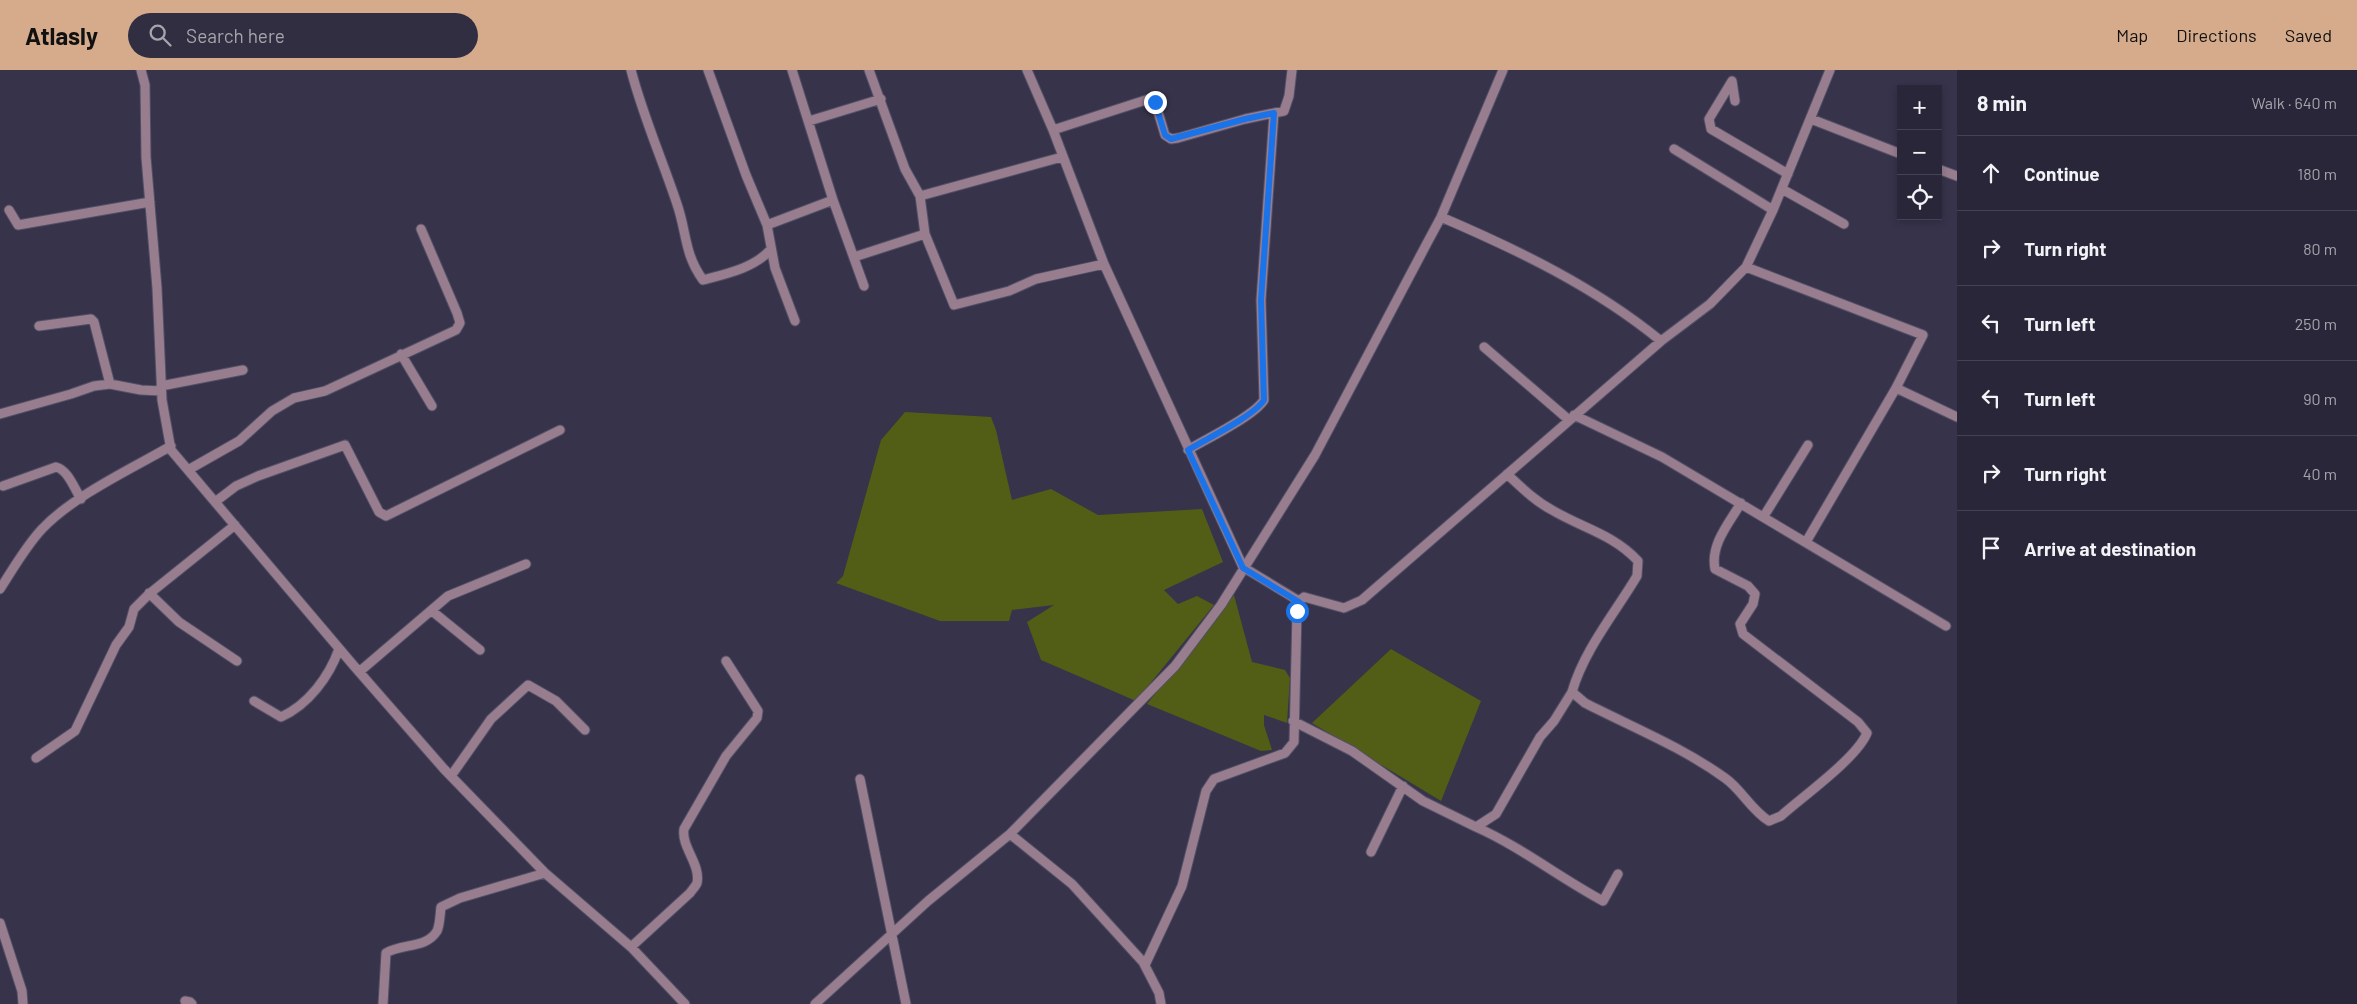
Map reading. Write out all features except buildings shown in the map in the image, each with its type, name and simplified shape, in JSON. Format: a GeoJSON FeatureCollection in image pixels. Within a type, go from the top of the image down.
{"type":"FeatureCollection","features":[{"type":"Feature","properties":{"kind":"street"},"geometry":{"type":"LineString","coordinates":[[141,70],[145,85],[146,157],[161,388],[172,450],[339,649],[450,776],[544,873],[630,947],[685,1004]]}},
{"type":"Feature","properties":{"kind":"street"},"geometry":{"type":"LineString","coordinates":[[631,70],[640,106],[678,206],[692,265],[703,280],[736,271],[765,256],[771,249]]}},
{"type":"Feature","properties":{"kind":"street"},"geometry":{"type":"LineString","coordinates":[[708,70],[766,225],[775,268],[795,321]]}},
{"type":"Feature","properties":{"kind":"street"},"geometry":{"type":"LineString","coordinates":[[792,70],[833,200],[864,286]]}},
{"type":"Feature","properties":{"kind":"street"},"geometry":{"type":"LineString","coordinates":[[869,70],[905,170],[920,196],[925,234],[954,305],[1009,291],[1036,279],[1104,264]]}},
{"type":"Feature","properties":{"kind":"street"},"geometry":{"type":"LineString","coordinates":[[1027,70],[1053,130],[1104,264],[1243,568],[1299,602]]}},
{"type":"Feature","properties":{"kind":"street"},"geometry":{"type":"LineString","coordinates":[[1053,130],[1149,99],[1155,102],[1165,135],[1171,139],[1245,119],[1284,111],[1287,106],[1292,70]]}},
{"type":"Feature","properties":{"kind":"street"},"geometry":{"type":"LineString","coordinates":[[814,1004],[928,901],[1010,834],[1174,666],[1221,604],[1315,455],[1441,216],[1503,70]]}},
{"type":"Feature","properties":{"kind":"street"},"geometry":{"type":"LineString","coordinates":[[1145,965],[1182,886],[1206,791],[1214,779],[1285,753],[1294,742],[1295,730],[1293,721],[1297,611],[1299,602],[1304,597],[1313,598],[1344,608],[1362,600],[1661,341],[1710,304],[1746,267],[1782,189],[1830,70]]}},
{"type":"Feature","properties":{"kind":"street"},"geometry":{"type":"LineString","coordinates":[[1735,101],[1732,81],[1708,119],[1712,129],[1788,174]]}},
{"type":"Feature","properties":{"kind":"street"},"geometry":{"type":"LineString","coordinates":[[809,121],[881,99]]}},
{"type":"Feature","properties":{"kind":"street"},"geometry":{"type":"LineString","coordinates":[[1188,450],[1245,416],[1264,400],[1261,300],[1274,113]]}},
{"type":"Feature","properties":{"kind":"street"},"geometry":{"type":"LineString","coordinates":[[1811,119],[1897,152]]}},
{"type":"Feature","properties":{"kind":"street"},"geometry":{"type":"LineString","coordinates":[[1674,149],[1773,210]]}},
{"type":"Feature","properties":{"kind":"street"},"geometry":{"type":"LineString","coordinates":[[920,196],[1062,157]]}},
{"type":"Feature","properties":{"kind":"street"},"geometry":{"type":"LineString","coordinates":[[1942,170],[1957,176]]}},
{"type":"Feature","properties":{"kind":"street"},"geometry":{"type":"LineString","coordinates":[[1782,189],[1844,224]]}},
{"type":"Feature","properties":{"kind":"street"},"geometry":{"type":"LineString","coordinates":[[766,225],[833,200]]}},
{"type":"Feature","properties":{"kind":"street"},"geometry":{"type":"LineString","coordinates":[[10,210],[18,225],[150,202]]}},
{"type":"Feature","properties":{"kind":"street"},"geometry":{"type":"LineString","coordinates":[[1441,216],[1494,239],[1591,291],[1635,320],[1661,341]]}},
{"type":"Feature","properties":{"kind":"street"},"geometry":{"type":"LineString","coordinates":[[188,470],[239,441],[272,411],[294,398],[325,392],[456,330],[460,323],[421,229]]}},
{"type":"Feature","properties":{"kind":"street"},"geometry":{"type":"LineString","coordinates":[[854,257],[925,234]]}},
{"type":"Feature","properties":{"kind":"street"},"geometry":{"type":"LineString","coordinates":[[1746,267],[1924,335],[1896,388],[1806,542]]}},
{"type":"Feature","properties":{"kind":"street"},"geometry":{"type":"LineString","coordinates":[[39,326],[85,319],[94,322],[110,384]]}},
{"type":"Feature","properties":{"kind":"street"},"geometry":{"type":"LineString","coordinates":[[1484,347],[1572,418],[1662,457],[1946,626]]}},
{"type":"Feature","properties":{"kind":"street"},"geometry":{"type":"LineString","coordinates":[[402,354],[432,406]]}},
{"type":"Feature","properties":{"kind":"street"},"geometry":{"type":"LineString","coordinates":[[0,414],[94,386],[110,384],[142,390],[161,388],[243,370]]}},
{"type":"Feature","properties":{"kind":"street"},"geometry":{"type":"LineString","coordinates":[[1896,388],[1957,417]]}},
{"type":"Feature","properties":{"kind":"street"},"geometry":{"type":"LineString","coordinates":[[215,502],[236,486],[258,476],[345,445],[379,512],[386,516],[560,430]]}},
{"type":"Feature","properties":{"kind":"street"},"geometry":{"type":"LineString","coordinates":[[1764,516],[1808,445]]}},
{"type":"Feature","properties":{"kind":"street"},"geometry":{"type":"LineString","coordinates":[[0,589],[41,530],[80,499],[171,446]]}},
{"type":"Feature","properties":{"kind":"street"},"geometry":{"type":"LineString","coordinates":[[3,486],[56,467],[61,468],[66,473],[80,499]]}},
{"type":"Feature","properties":{"kind":"street"},"geometry":{"type":"LineString","coordinates":[[1476,827],[1496,814],[1540,737],[1554,721],[1572,692],[1576,677],[1586,658],[1637,576],[1638,561],[1611,538],[1553,511],[1532,498],[1508,474]]}},
{"type":"Feature","properties":{"kind":"street"},"geometry":{"type":"LineString","coordinates":[[1572,692],[1585,703],[1688,754],[1728,779],[1761,816],[1769,821],[1780,816],[1864,742],[1867,733],[1858,722],[1743,634],[1740,624],[1753,604],[1755,594],[1748,586],[1715,569],[1713,560],[1716,547],[1741,503]]}},
{"type":"Feature","properties":{"kind":"street"},"geometry":{"type":"LineString","coordinates":[[36,758],[75,731],[116,645],[129,628],[134,609],[149,593],[234,525]]}},
{"type":"Feature","properties":{"kind":"street"},"geometry":{"type":"LineString","coordinates":[[359,672],[432,612],[448,596],[526,564]]}},
{"type":"Feature","properties":{"kind":"street"},"geometry":{"type":"LineString","coordinates":[[149,593],[179,622],[237,661]]}},
{"type":"Feature","properties":{"kind":"street"},"geometry":{"type":"LineString","coordinates":[[432,612],[480,650]]}},
{"type":"Feature","properties":{"kind":"street"},"geometry":{"type":"LineString","coordinates":[[254,701],[280,718],[288,714],[313,694],[334,665],[339,649]]}},
{"type":"Feature","properties":{"kind":"street"},"geometry":{"type":"LineString","coordinates":[[630,947],[690,893],[697,883],[695,868],[682,838],[684,829],[726,756],[757,718],[758,711],[726,661]]}},
{"type":"Feature","properties":{"kind":"street"},"geometry":{"type":"LineString","coordinates":[[450,776],[492,720],[528,685],[556,701],[585,730]]}},
{"type":"Feature","properties":{"kind":"street"},"geometry":{"type":"LineString","coordinates":[[1293,721],[1352,751],[1423,801],[1496,836],[1603,901],[1618,874]]}},
{"type":"Feature","properties":{"kind":"street"},"geometry":{"type":"LineString","coordinates":[[860,779],[906,1004]]}},
{"type":"Feature","properties":{"kind":"street"},"geometry":{"type":"LineString","coordinates":[[1371,852],[1403,786]]}},
{"type":"Feature","properties":{"kind":"street"},"geometry":{"type":"LineString","coordinates":[[1010,834],[1072,884],[1145,965],[1159,993],[1161,1004]]}},
{"type":"Feature","properties":{"kind":"street"},"geometry":{"type":"LineString","coordinates":[[383,1004],[386,953],[396,947],[423,944],[437,931],[441,907],[460,898],[544,873]]}},
{"type":"Feature","properties":{"kind":"street"},"geometry":{"type":"LineString","coordinates":[[0,922],[22,992],[23,1004]]}},
{"type":"Feature","properties":{"kind":"green space"},"geometry":{"type":"Polygon","coordinates":[[[905,412],[991,417],[996,430],[1012,500],[1051,489],[1098,515],[1202,509],[1223,562],[1164,590],[1178,604],[1197,596],[1214,605],[1136,701],[1041,660],[1027,622],[1054,605],[1012,610],[1009,621],[940,621],[836,583],[843,576],[881,440],[905,412]]]}},
{"type":"Feature","properties":{"kind":"green space"},"geometry":{"type":"Polygon","coordinates":[[[1234,595],[1252,662],[1285,670],[1290,678],[1287,723],[1264,715],[1264,725],[1272,750],[1261,751],[1147,704],[1234,595]]]}},
{"type":"Feature","properties":{"kind":"green space"},"geometry":{"type":"Polygon","coordinates":[[[1391,649],[1481,701],[1441,801],[1312,723],[1391,649]]]}},
{"type":"Feature","properties":{"kind":"route"},"geometry":{"type":"LineString","coordinates":[[1155,102],[1165,135],[1171,139],[1274,113],[1261,300],[1264,400],[1245,416],[1188,450],[1243,568],[1299,602],[1297,611]]}}]}
